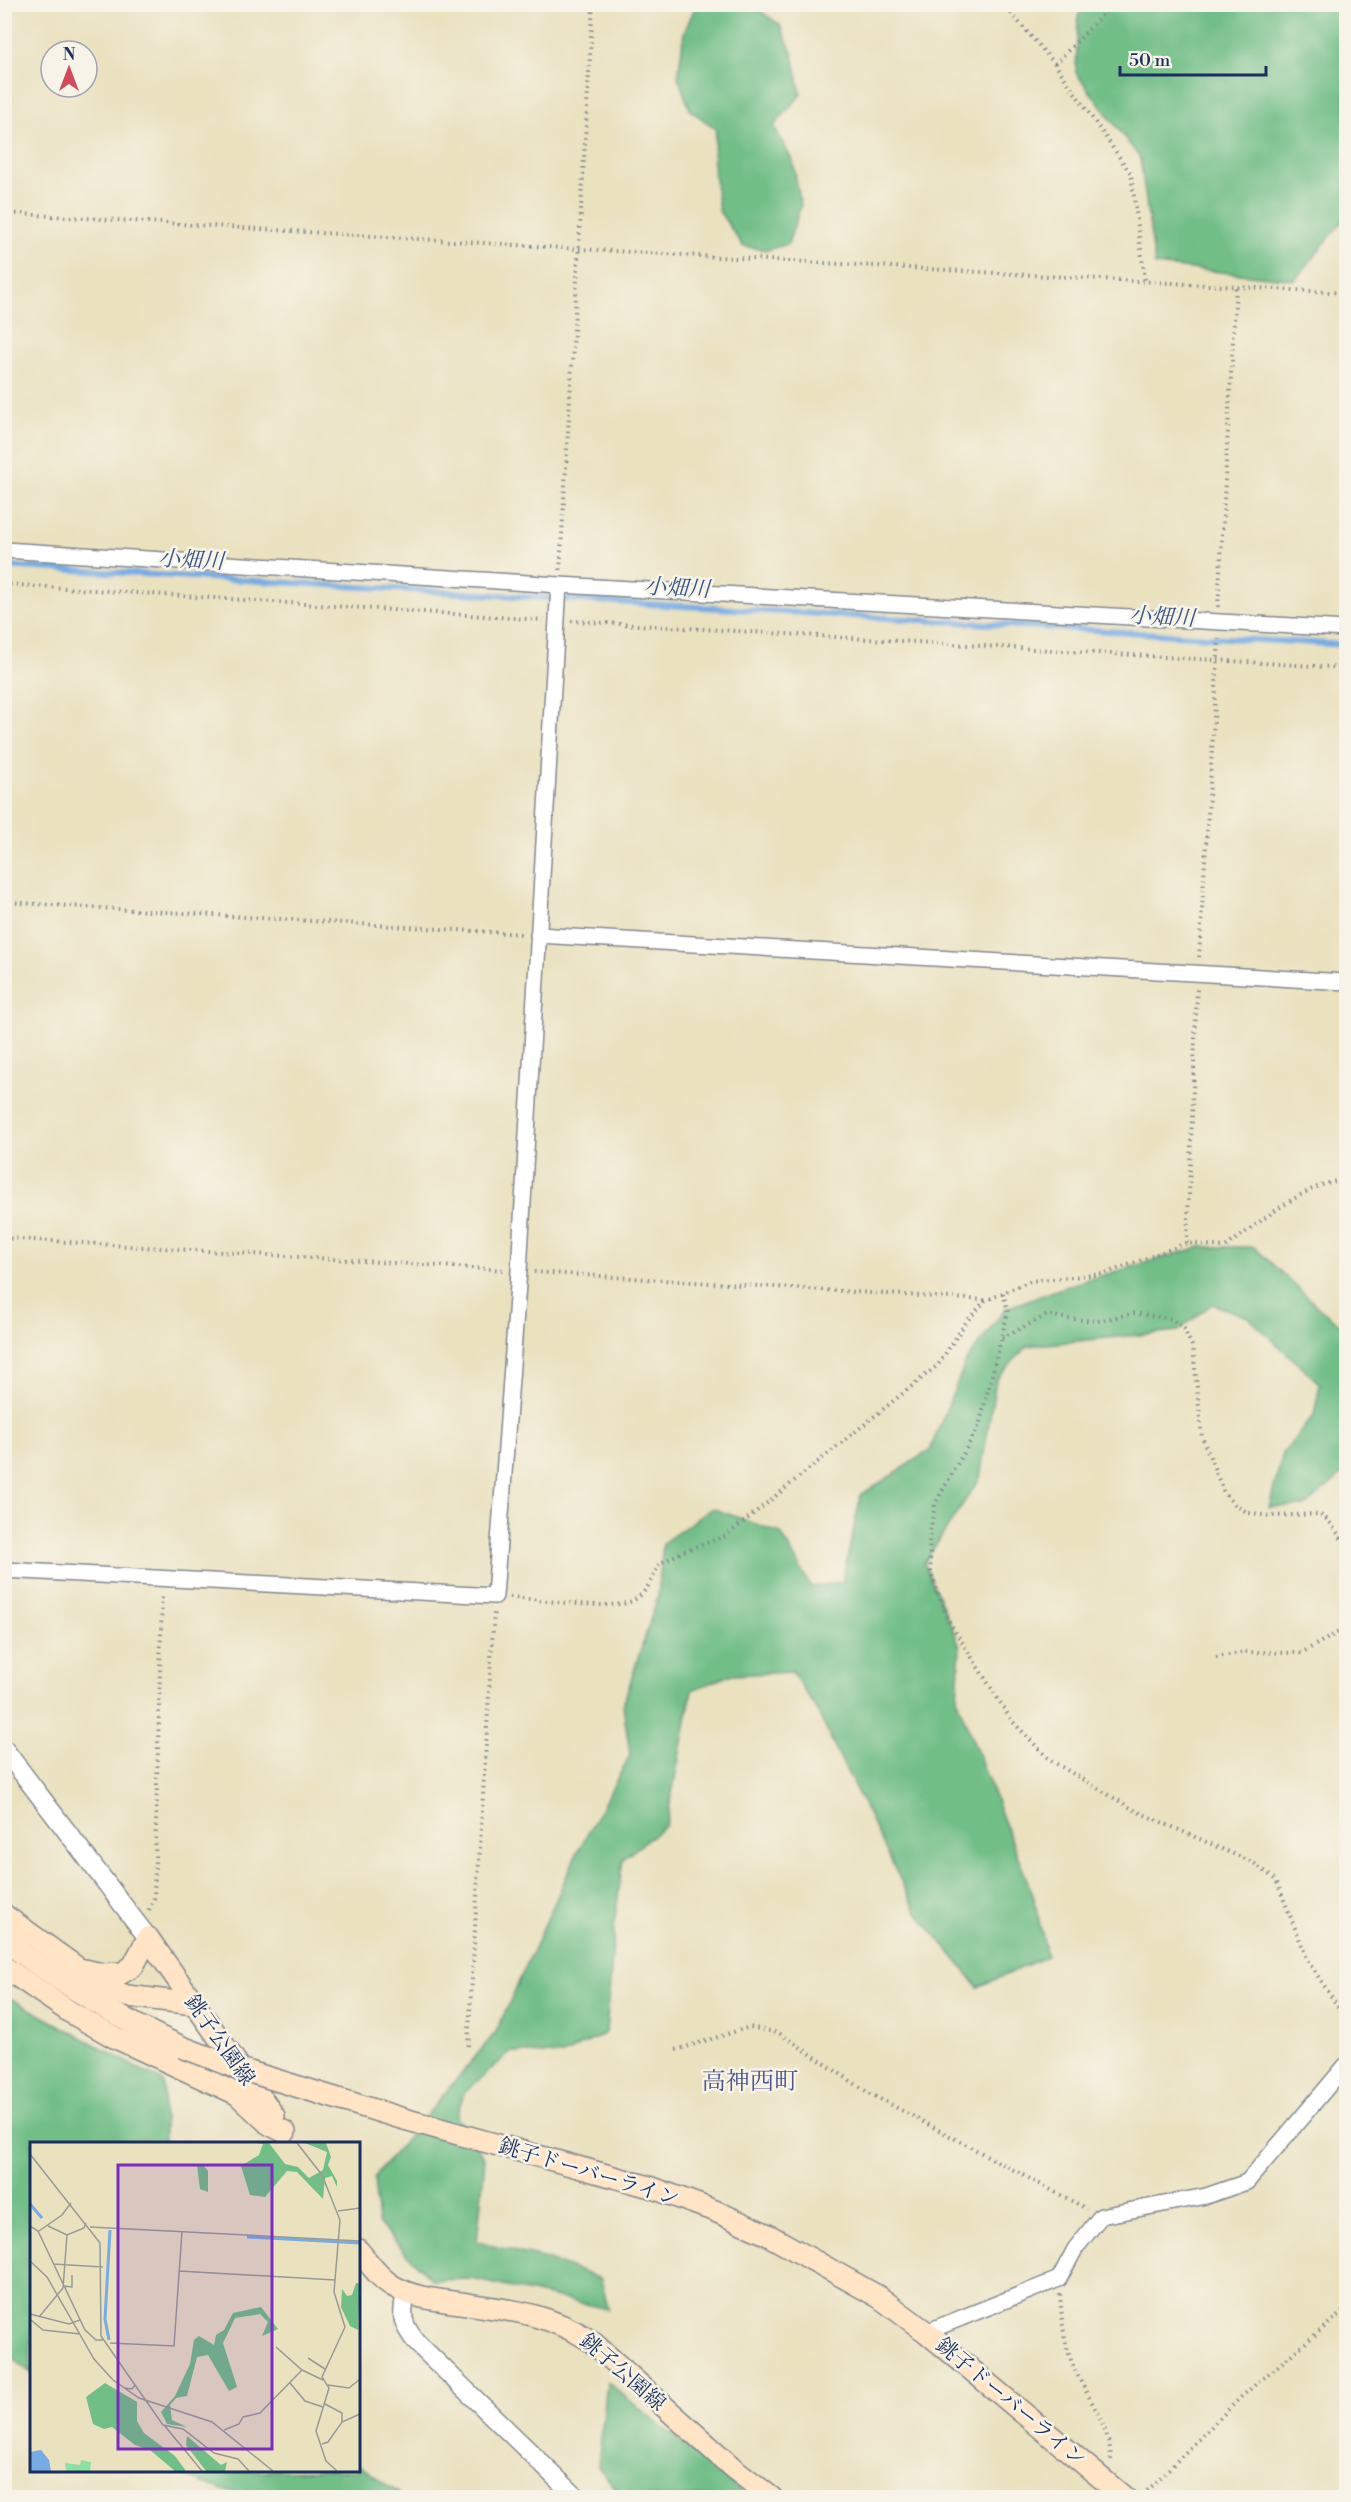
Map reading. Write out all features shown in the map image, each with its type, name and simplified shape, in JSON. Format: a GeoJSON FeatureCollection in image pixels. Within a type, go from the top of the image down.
{"type":"FeatureCollection","features":[{"type":"Feature","properties":{"kind":"main road"},"geometry":{"type":"LineString","coordinates":[[4,1915],[108,1989],[127,1996],[195,2004]]}},
{"type":"Feature","properties":{"kind":"main road"},"geometry":{"type":"LineString","coordinates":[[79,1969],[103,1974],[122,1973],[133,1966],[144,1933]]}},
{"type":"Feature","properties":{"kind":"main road","name":"銚子公園線"},"geometry":{"type":"LineString","coordinates":[[144,1933],[289,2138]]}},
{"type":"Feature","properties":{"kind":"main road","name":"銚子ドーバーライン"},"geometry":{"type":"LineString","coordinates":[[4,1940],[69,1985],[112,2011],[182,2047],[240,2069],[404,2120],[650,2187],[716,2211],[768,2235],[879,2297],[926,2332],[1118,2491]]}},
{"type":"Feature","properties":{"kind":"main road"},"geometry":{"type":"LineString","coordinates":[[4,1966],[70,2012],[114,2037],[237,2094],[268,2124],[289,2138]]}},
{"type":"Feature","properties":{"kind":"main road","name":"銚子公園線"},"geometry":{"type":"LineString","coordinates":[[360,2252],[386,2280],[406,2292],[430,2298],[513,2310],[543,2317],[569,2327],[591,2341],[733,2468],[772,2498]]}},
{"type":"Feature","properties":{"kind":"street"},"geometry":{"type":"LineString","coordinates":[[4,550],[559,585],[1347,628]]}},
{"type":"Feature","properties":{"kind":"street"},"geometry":{"type":"LineString","coordinates":[[4,1570],[495,1596],[519,1271],[559,585]]}},
{"type":"Feature","properties":{"kind":"street"},"geometry":{"type":"LineString","coordinates":[[538,935],[1347,982]]}},
{"type":"Feature","properties":{"kind":"street"},"geometry":{"type":"LineString","coordinates":[[4,1749],[144,1933]]}},
{"type":"Feature","properties":{"kind":"street"},"geometry":{"type":"LineString","coordinates":[[926,2332],[1059,2279],[1075,2249],[1101,2216],[1206,2196],[1247,2182],[1347,2066]]}},
{"type":"Feature","properties":{"kind":"street"},"geometry":{"type":"LineString","coordinates":[[406,2292],[402,2316],[404,2325],[417,2343],[577,2498]]}},
{"type":"Feature","properties":{"kind":"path"},"geometry":{"type":"LineString","coordinates":[[559,585],[593,4]]}},
{"type":"Feature","properties":{"kind":"path"},"geometry":{"type":"LineString","coordinates":[[1003,4],[1055,64],[1131,174],[1145,280]]}},
{"type":"Feature","properties":{"kind":"path"},"geometry":{"type":"LineString","coordinates":[[1055,64],[1113,4]]}},
{"type":"Feature","properties":{"kind":"path"},"geometry":{"type":"LineString","coordinates":[[4,213],[1347,293]]}},
{"type":"Feature","properties":{"kind":"path"},"geometry":{"type":"LineString","coordinates":[[1187,1243],[1198,973],[1218,662],[1217,622],[1236,286]]}},
{"type":"Feature","properties":{"kind":"path"},"geometry":{"type":"LineString","coordinates":[[4,584],[557,621],[1347,668]]}},
{"type":"Feature","properties":{"kind":"path"},"geometry":{"type":"LineString","coordinates":[[4,902],[538,935]]}},
{"type":"Feature","properties":{"kind":"path"},"geometry":{"type":"LineString","coordinates":[[4,1238],[985,1300],[1030,1281],[1104,1274],[1187,1243],[1225,1247],[1299,1197],[1322,1185],[1347,1180]]}},
{"type":"Feature","properties":{"kind":"path"},"geometry":{"type":"LineString","coordinates":[[1003,1293],[1008,1312],[979,1426],[935,1504],[929,1539],[931,1574],[948,1620],[1012,1721],[1050,1760],[1136,1811],[1254,1863],[1276,1880],[1308,1961],[1347,2019]]}},
{"type":"Feature","properties":{"kind":"path"},"geometry":{"type":"LineString","coordinates":[[468,2046],[495,1596],[611,1605],[632,1602],[650,1585],[659,1563],[726,1536],[938,1365],[966,1322],[985,1300]]}},
{"type":"Feature","properties":{"kind":"path"},"geometry":{"type":"LineString","coordinates":[[1002,1338],[1047,1315],[1070,1320],[1098,1321],[1135,1313],[1171,1318],[1184,1329],[1193,1347],[1202,1437],[1224,1493],[1236,1506],[1249,1513],[1270,1516],[1318,1514],[1328,1520],[1347,1545]]}},
{"type":"Feature","properties":{"kind":"path"},"geometry":{"type":"LineString","coordinates":[[144,1933],[154,1898],[163,1579]]}},
{"type":"Feature","properties":{"kind":"path"},"geometry":{"type":"LineString","coordinates":[[1216,1657],[1245,1652],[1301,1653],[1347,1628]]}},
{"type":"Feature","properties":{"kind":"path"},"geometry":{"type":"LineString","coordinates":[[676,2050],[750,2027],[779,2032],[868,2093],[1101,2216]]}},
{"type":"Feature","properties":{"kind":"path"},"geometry":{"type":"LineString","coordinates":[[1059,2279],[1066,2348],[1101,2418],[1111,2446],[1118,2491]]}},
{"type":"Feature","properties":{"kind":"path"},"geometry":{"type":"LineString","coordinates":[[1140,2498],[1242,2396],[1347,2309]]}},
{"type":"Feature","properties":{"kind":"green space"},"geometry":{"type":"Polygon","coordinates":[[[1092,4],[1346,5],[1346,217],[1295,280],[1155,265],[1140,158],[1076,73],[1078,15],[1092,4]]]}},
{"type":"Feature","properties":{"kind":"green space"},"geometry":{"type":"Polygon","coordinates":[[[696,5],[752,5],[780,25],[793,55],[801,94],[774,126],[793,162],[801,206],[788,244],[767,250],[743,246],[719,211],[713,164],[716,129],[690,110],[678,77],[684,33],[696,5]]]}},
{"type":"Feature","properties":{"kind":"green space"},"geometry":{"type":"Polygon","coordinates":[[[1200,1247],[1254,1247],[1320,1309],[1346,1329],[1346,1471],[1305,1506],[1269,1507],[1283,1453],[1314,1415],[1320,1384],[1248,1317],[1212,1304],[1178,1331],[1027,1346],[996,1380],[980,1478],[924,1563],[960,1646],[957,1700],[1034,1898],[1047,1956],[978,1987],[916,1911],[814,1705],[792,1672],[730,1675],[692,1690],[666,1825],[623,1859],[615,1918],[606,2033],[563,2055],[511,2052],[464,2093],[456,2117],[485,2159],[477,2242],[546,2259],[601,2279],[608,2309],[472,2279],[432,2280],[378,2223],[374,2178],[496,2032],[577,1853],[630,1755],[623,1705],[658,1596],[663,1543],[712,1508],[781,1533],[811,1587],[842,1582],[861,1495],[930,1450],[966,1361],[1006,1308],[1076,1283],[1200,1247]]]}},
{"type":"Feature","properties":{"kind":"green space"},"geometry":{"type":"Polygon","coordinates":[[[4,1995],[164,2082],[164,2142],[30,2142],[30,2372],[5,2352],[4,1995]]]}},
{"type":"Feature","properties":{"kind":"green space"},"geometry":{"type":"Polygon","coordinates":[[[607,2382],[749,2497],[623,2497],[598,2467],[607,2382]]]}},
{"type":"Feature","properties":{"kind":"green space"},"geometry":{"type":"Polygon","coordinates":[[[360,2466],[404,2497],[243,2497],[172,2472],[360,2472],[360,2466]]]}},
{"type":"Feature","properties":{"kind":"waterway","name":"小畑川"},"geometry":{"type":"LineString","coordinates":[[4,566],[1346,645]]}},
{"type":"Feature","properties":{"kind":"district","name":"高神西町"},"geometry":{"type":"Point","coordinates":[750,2081]}}]}
